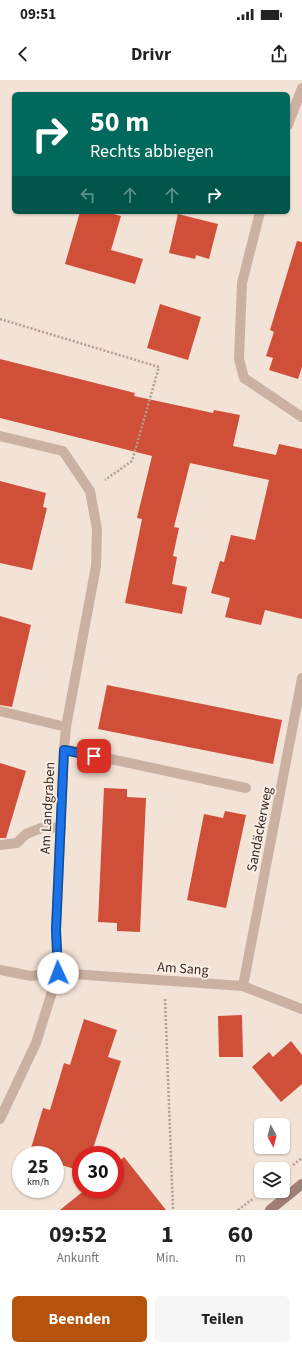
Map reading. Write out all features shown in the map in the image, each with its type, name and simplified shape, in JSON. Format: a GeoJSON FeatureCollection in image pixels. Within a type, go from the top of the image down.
{"type":"FeatureCollection","features":[{"type":"Feature","properties":{"kind":"street"},"geometry":{"type":"LineString","coordinates":[[290,120],[302,88]]}},
{"type":"Feature","properties":{"kind":"street"},"geometry":{"type":"LineString","coordinates":[[259,214],[242,283],[239,359],[244,378],[302,417]]}},
{"type":"Feature","properties":{"kind":"street"},"geometry":{"type":"LineString","coordinates":[[0,436],[63,451],[90,490]]}},
{"type":"Feature","properties":{"kind":"street","name":"Am Landgraben"},"geometry":{"type":"LineString","coordinates":[[0,1119],[36,1043],[58,973],[56,930],[66,727],[96,566],[97,529],[90,490]]}},
{"type":"Feature","properties":{"kind":"street","name":"Sandäckerweg"},"geometry":{"type":"LineString","coordinates":[[242,986],[302,678]]}},
{"type":"Feature","properties":{"kind":"street"},"geometry":{"type":"LineString","coordinates":[[0,711],[66,727]]}},
{"type":"Feature","properties":{"kind":"street"},"geometry":{"type":"LineString","coordinates":[[64,750],[246,788]]}},
{"type":"Feature","properties":{"kind":"street"},"geometry":{"type":"LineString","coordinates":[[0,845],[17,843],[26,834],[44,827],[61,828]]}},
{"type":"Feature","properties":{"kind":"street","name":"Am Sang"},"geometry":{"type":"LineString","coordinates":[[0,970],[31,976],[58,973],[242,986],[302,1009]]}},
{"type":"Feature","properties":{"kind":"street"},"geometry":{"type":"LineString","coordinates":[[270,1210],[302,1184]]}},
{"type":"Feature","properties":{"kind":"path"},"geometry":{"type":"LineString","coordinates":[[0,319],[159,367],[132,461],[90,490]]}},
{"type":"Feature","properties":{"kind":"path"},"geometry":{"type":"LineString","coordinates":[[165,980],[173,1210]]}},
{"type":"Feature","properties":{"kind":"path"},"geometry":{"type":"LineString","coordinates":[[238,1210],[254,1198]]}},
{"type":"Feature","properties":{"kind":"building"},"geometry":{"type":"Polygon","coordinates":[[[79,214],[114,214],[121,216],[111,250],[143,259],[135,284],[65,264],[79,214]]]}},
{"type":"Feature","properties":{"kind":"building"},"geometry":{"type":"Polygon","coordinates":[[[178,214],[218,224],[209,259],[196,255],[195,259],[169,253],[178,214]]]}},
{"type":"Feature","properties":{"kind":"building"},"geometry":{"type":"Polygon","coordinates":[[[297,241],[302,242],[302,367],[298,379],[269,370],[273,358],[266,356],[274,332],[270,330],[297,241]]]}},
{"type":"Feature","properties":{"kind":"building"},"geometry":{"type":"Polygon","coordinates":[[[160,304],[201,317],[188,360],[147,348],[160,304]]]}},
{"type":"Feature","properties":{"kind":"building"},"geometry":{"type":"Polygon","coordinates":[[[0,359],[135,393],[134,396],[213,413],[214,410],[240,415],[233,446],[276,455],[279,444],[302,449],[302,619],[265,610],[261,625],[225,617],[230,598],[211,593],[220,561],[224,562],[231,535],[255,540],[269,480],[190,463],[174,527],[179,528],[173,556],[177,557],[172,584],[187,587],[182,614],[125,603],[142,519],[137,518],[152,456],[0,418],[0,359]]]}},
{"type":"Feature","properties":{"kind":"building"},"geometry":{"type":"Polygon","coordinates":[[[0,481],[46,493],[43,507],[47,508],[32,570],[0,563],[0,481]]]}},
{"type":"Feature","properties":{"kind":"building"},"geometry":{"type":"Polygon","coordinates":[[[0,616],[31,625],[12,707],[0,705],[0,616]]]}},
{"type":"Feature","properties":{"kind":"building"},"geometry":{"type":"Polygon","coordinates":[[[107,685],[282,720],[273,764],[98,729],[107,685]]]}},
{"type":"Feature","properties":{"kind":"building"},"geometry":{"type":"Polygon","coordinates":[[[0,763],[26,771],[6,838],[0,838],[0,763]]]}},
{"type":"Feature","properties":{"kind":"building"},"geometry":{"type":"Polygon","coordinates":[[[104,788],[127,789],[127,797],[146,798],[140,932],[117,931],[117,923],[98,922],[104,788]]]}},
{"type":"Feature","properties":{"kind":"building"},"geometry":{"type":"Polygon","coordinates":[[[225,811],[246,815],[226,908],[187,900],[204,814],[223,818],[225,811]]]}},
{"type":"Feature","properties":{"kind":"building"},"geometry":{"type":"Polygon","coordinates":[[[242,1015],[243,1057],[219,1057],[218,1016],[242,1015]]]}},
{"type":"Feature","properties":{"kind":"building"},"geometry":{"type":"Polygon","coordinates":[[[84,1019],[117,1030],[108,1057],[121,1061],[94,1146],[72,1146],[72,1168],[64,1166],[64,1146],[32,1146],[43,1108],[50,1110],[64,1063],[70,1065],[84,1019]]]}},
{"type":"Feature","properties":{"kind":"building"},"geometry":{"type":"Polygon","coordinates":[[[291,1041],[302,1055],[302,1084],[281,1102],[252,1067],[269,1052],[273,1057],[291,1041]]]}},
{"type":"Feature","properties":{"kind":"building"},"geometry":{"type":"Polygon","coordinates":[[[124,1157],[166,1210],[60,1210],[75,1198],[124,1198],[124,1157]]]}},
{"type":"Feature","properties":{"kind":"route"},"geometry":{"type":"LineString","coordinates":[[58,973],[56,930],[64,750],[94,756]]}}]}
